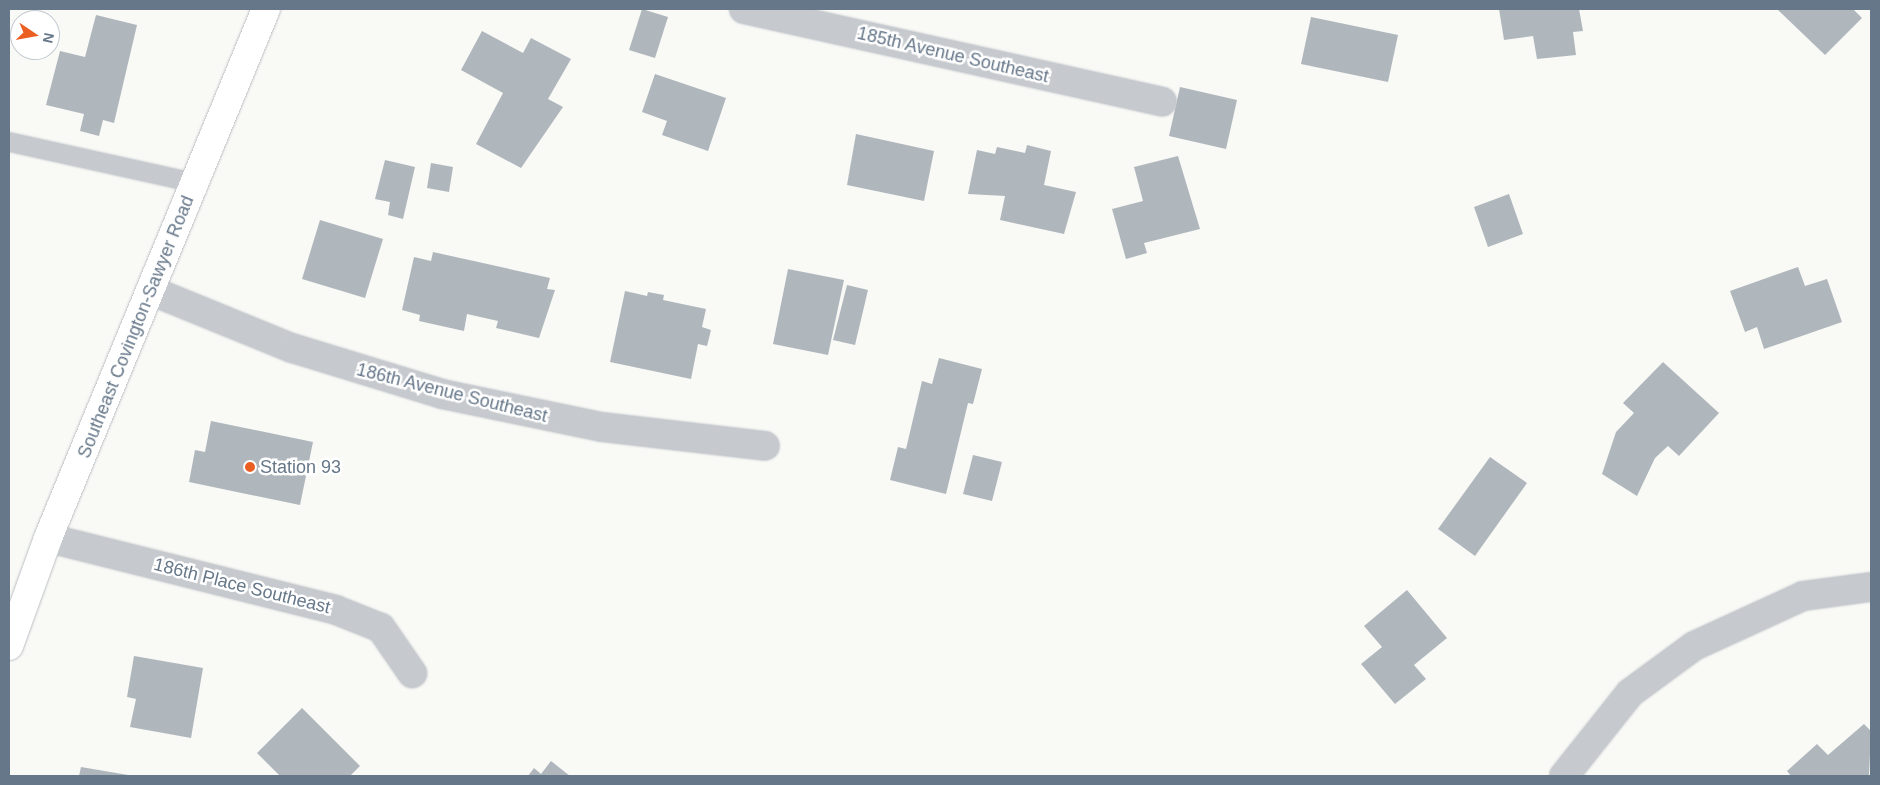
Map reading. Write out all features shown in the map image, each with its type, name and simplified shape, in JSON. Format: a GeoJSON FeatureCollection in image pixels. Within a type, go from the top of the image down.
{"type":"FeatureCollection","features":[{"type":"Feature","properties":{"kind":"street","name":"Southeast Covington-Sawyer Road"},"geometry":{"type":"LineString","coordinates":[[9,646],[48,538],[152,291],[266,9]]}},
{"type":"Feature","properties":{"kind":"street","name":"185th Avenue Southeast"},"geometry":{"type":"LineString","coordinates":[[744,9],[1162,102]]}},
{"type":"Feature","properties":{"kind":"street","name":"186th Avenue Southeast"},"geometry":{"type":"LineString","coordinates":[[152,291],[292,348],[442,394],[602,428],[765,446]]}},
{"type":"Feature","properties":{"kind":"street","name":"186th Place Southeast"},"geometry":{"type":"LineString","coordinates":[[48,538],[336,610],[381,628],[412,674]]}},
{"type":"Feature","properties":{"kind":"street"},"geometry":{"type":"LineString","coordinates":[[1564,776],[1630,693],[1694,646],[1803,596],[1871,587]]}},
{"type":"Feature","properties":{"kind":"lane"},"geometry":{"type":"LineString","coordinates":[[9,142],[195,183]]}},
{"type":"Feature","properties":{"kind":"building"},"geometry":{"type":"Polygon","coordinates":[[[642,9],[668,17],[655,58],[629,50],[642,9]]]}},
{"type":"Feature","properties":{"kind":"building"},"geometry":{"type":"Polygon","coordinates":[[[1499,9],[1579,9],[1583,31],[1573,32],[1576,55],[1537,59],[1533,36],[1504,40],[1499,9]]]}},
{"type":"Feature","properties":{"kind":"building"},"geometry":{"type":"Polygon","coordinates":[[[1777,9],[1853,9],[1862,18],[1825,55],[1777,9]]]}},
{"type":"Feature","properties":{"kind":"building"},"geometry":{"type":"Polygon","coordinates":[[[96,15],[137,25],[114,123],[103,120],[99,136],[80,131],[84,114],[46,105],[58,60],[60,60],[60,51],[85,57],[96,15]]]}},
{"type":"Feature","properties":{"kind":"building"},"geometry":{"type":"Polygon","coordinates":[[[1311,17],[1398,35],[1388,82],[1301,64],[1311,17]]]}},
{"type":"Feature","properties":{"kind":"building"},"geometry":{"type":"Polygon","coordinates":[[[482,31],[523,53],[531,38],[571,59],[548,99],[563,107],[521,168],[476,144],[503,93],[461,70],[482,31]]]}},
{"type":"Feature","properties":{"kind":"building"},"geometry":{"type":"Polygon","coordinates":[[[655,74],[726,98],[708,151],[662,135],[667,121],[642,112],[655,74]]]}},
{"type":"Feature","properties":{"kind":"building"},"geometry":{"type":"Polygon","coordinates":[[[1180,87],[1237,100],[1226,149],[1169,136],[1180,87]]]}},
{"type":"Feature","properties":{"kind":"building"},"geometry":{"type":"Polygon","coordinates":[[[856,134],[934,151],[924,201],[847,185],[856,134]]]}},
{"type":"Feature","properties":{"kind":"building"},"geometry":{"type":"Polygon","coordinates":[[[1027,145],[1051,151],[1044,185],[1076,192],[1064,234],[1000,220],[1005,196],[968,194],[977,150],[995,154],[997,147],[1025,153],[1027,145]]]}},
{"type":"Feature","properties":{"kind":"building"},"geometry":{"type":"Polygon","coordinates":[[[1178,156],[1200,229],[1144,243],[1147,253],[1126,259],[1112,209],[1143,201],[1134,167],[1178,156]]]}},
{"type":"Feature","properties":{"kind":"building"},"geometry":{"type":"Polygon","coordinates":[[[385,160],[415,167],[403,219],[388,215],[390,202],[375,199],[385,160]]]}},
{"type":"Feature","properties":{"kind":"building"},"geometry":{"type":"Polygon","coordinates":[[[431,163],[453,167],[449,192],[427,188],[431,163]]]}},
{"type":"Feature","properties":{"kind":"building"},"geometry":{"type":"Polygon","coordinates":[[[1509,194],[1523,234],[1488,247],[1474,207],[1509,194]]]}},
{"type":"Feature","properties":{"kind":"building"},"geometry":{"type":"Polygon","coordinates":[[[320,220],[383,239],[365,298],[302,279],[320,220]]]}},
{"type":"Feature","properties":{"kind":"building"},"geometry":{"type":"Polygon","coordinates":[[[433,252],[550,278],[547,289],[555,290],[539,338],[496,328],[498,321],[467,314],[464,331],[419,321],[420,315],[402,310],[414,257],[431,261],[433,252]]]}},
{"type":"Feature","properties":{"kind":"building"},"geometry":{"type":"Polygon","coordinates":[[[1798,267],[1805,286],[1827,279],[1842,322],[1764,349],[1757,327],[1745,332],[1730,291],[1798,267]]]}},
{"type":"Feature","properties":{"kind":"building"},"geometry":{"type":"Polygon","coordinates":[[[788,269],[844,280],[828,355],[773,344],[788,269]]]}},
{"type":"Feature","properties":{"kind":"building"},"geometry":{"type":"Polygon","coordinates":[[[847,285],[868,290],[855,345],[833,340],[847,285]]]}},
{"type":"Feature","properties":{"kind":"building"},"geometry":{"type":"Polygon","coordinates":[[[625,291],[647,296],[648,292],[664,295],[663,300],[706,309],[702,327],[711,330],[707,346],[698,344],[691,379],[610,362],[625,291]]]}},
{"type":"Feature","properties":{"kind":"building"},"geometry":{"type":"Polygon","coordinates":[[[939,358],[982,369],[973,404],[968,403],[946,494],[890,480],[898,447],[906,449],[922,381],[932,384],[939,358]]]}},
{"type":"Feature","properties":{"kind":"building"},"geometry":{"type":"Polygon","coordinates":[[[1663,362],[1719,413],[1679,456],[1668,446],[1655,458],[1637,496],[1602,474],[1616,432],[1634,413],[1623,403],[1663,362]]]}},
{"type":"Feature","properties":{"kind":"building","name":"Station 93"},"geometry":{"type":"Polygon","coordinates":[[[211,421],[313,442],[300,505],[189,482],[195,450],[205,452],[211,421]]]}},
{"type":"Feature","properties":{"kind":"building"},"geometry":{"type":"Polygon","coordinates":[[[973,455],[1002,462],[992,501],[963,494],[973,455]]]}},
{"type":"Feature","properties":{"kind":"building"},"geometry":{"type":"Polygon","coordinates":[[[1490,457],[1527,483],[1475,556],[1438,529],[1490,457]]]}},
{"type":"Feature","properties":{"kind":"building"},"geometry":{"type":"Polygon","coordinates":[[[1407,590],[1447,638],[1414,665],[1426,679],[1395,704],[1361,664],[1382,647],[1364,626],[1407,590]]]}},
{"type":"Feature","properties":{"kind":"building"},"geometry":{"type":"Polygon","coordinates":[[[134,656],[203,668],[191,738],[130,727],[136,699],[127,697],[134,656]]]}},
{"type":"Feature","properties":{"kind":"building"},"geometry":{"type":"Polygon","coordinates":[[[302,708],[360,766],[350,776],[280,776],[257,753],[302,708]]]}},
{"type":"Feature","properties":{"kind":"building"},"geometry":{"type":"Polygon","coordinates":[[[1864,724],[1871,731],[1869,776],[1791,776],[1787,771],[1817,744],[1828,755],[1864,724]]]}},
{"type":"Feature","properties":{"kind":"building"},"geometry":{"type":"Polygon","coordinates":[[[551,761],[570,776],[528,776],[534,768],[541,774],[551,761]]]}},
{"type":"Feature","properties":{"kind":"building"},"geometry":{"type":"Polygon","coordinates":[[[81,767],[128,775],[79,776],[81,767]]]}},
{"type":"Feature","properties":{"kind":"place","name":"Station 93"},"geometry":{"type":"Point","coordinates":[250,467]}}]}
